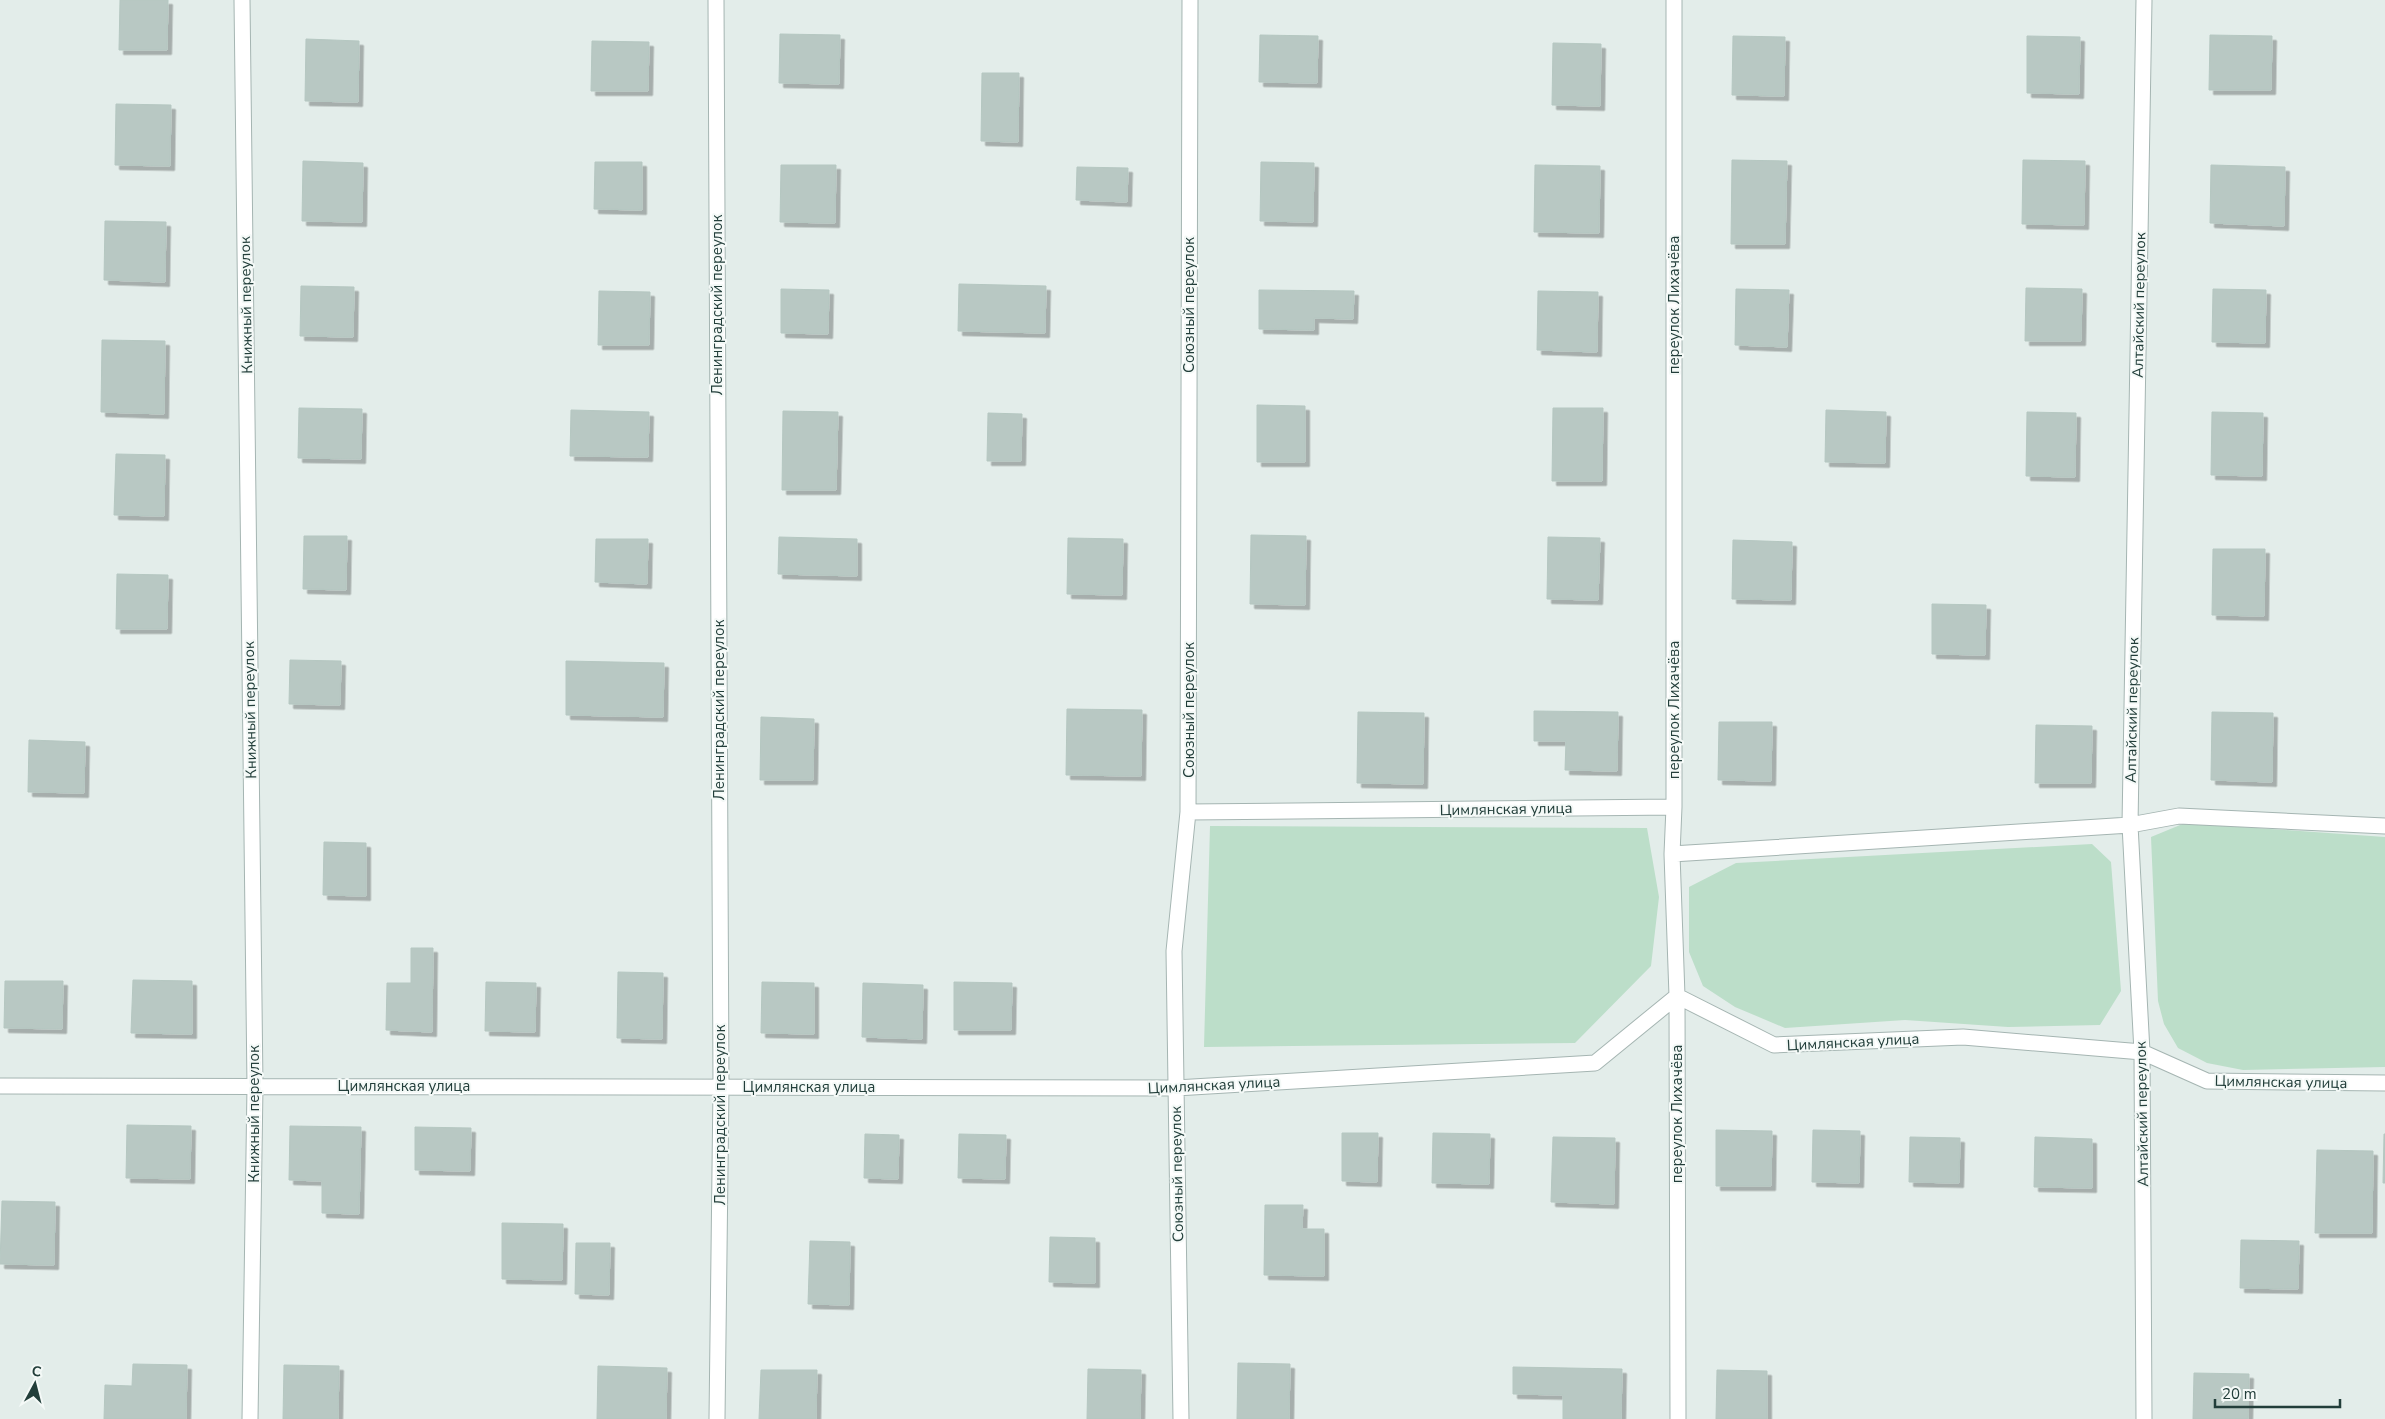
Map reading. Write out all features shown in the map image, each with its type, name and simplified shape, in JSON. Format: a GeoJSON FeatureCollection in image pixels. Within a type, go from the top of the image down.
{"type":"FeatureCollection","features":[{"type":"Feature","properties":{"kind":"street","name":"Книжный переулок"},"geometry":{"type":"LineString","coordinates":[[242,0],[255,1086],[250,1419]]}},
{"type":"Feature","properties":{"kind":"street","name":"Ленинградский переулок"},"geometry":{"type":"LineString","coordinates":[[716,0],[721,1086],[717,1419]]}},
{"type":"Feature","properties":{"kind":"street","name":"Союзный переулок"},"geometry":{"type":"LineString","coordinates":[[1181,1419],[1174,951],[1188,812],[1190,0]]}},
{"type":"Feature","properties":{"kind":"street","name":"переулок Лихачёва"},"geometry":{"type":"LineString","coordinates":[[1674,0],[1674,807],[1672,854],[1677,996],[1678,1419]]}},
{"type":"Feature","properties":{"kind":"street","name":"Алтайский переулок"},"geometry":{"type":"LineString","coordinates":[[2144,0],[2130,825],[2142,1052],[2144,1419]]}},
{"type":"Feature","properties":{"kind":"street","name":"Цимлянская улица"},"geometry":{"type":"LineString","coordinates":[[1188,812],[1674,807]]}},
{"type":"Feature","properties":{"kind":"street"},"geometry":{"type":"LineString","coordinates":[[1672,854],[2130,825],[2180,816],[2385,826]]}},
{"type":"Feature","properties":{"kind":"street","name":"Цимлянская улица"},"geometry":{"type":"LineString","coordinates":[[0,1086],[1176,1088],[1596,1063],[1677,996],[1774,1045],[1963,1037],[2142,1052],[2207,1081],[2385,1083]]}},
{"type":"Feature","properties":{"kind":"green space"},"geometry":{"type":"Polygon","coordinates":[[[2185,823],[2385,837],[2385,1067],[2243,1070],[2207,1063],[2178,1048],[2164,1024],[2158,1001],[2151,837],[2185,823]]]}},
{"type":"Feature","properties":{"kind":"green space"},"geometry":{"type":"Polygon","coordinates":[[[1210,826],[1647,828],[1659,897],[1651,966],[1575,1043],[1204,1047],[1210,826]]]}},
{"type":"Feature","properties":{"kind":"green space"},"geometry":{"type":"Polygon","coordinates":[[[2092,844],[2111,862],[2121,991],[2100,1025],[2008,1027],[1905,1020],[1785,1028],[1735,1007],[1703,986],[1689,952],[1689,887],[1736,863],[2092,844]]]}},
{"type":"Feature","properties":{"kind":"building"},"geometry":{"type":"Polygon","coordinates":[[[120,0],[168,0],[167,50],[119,50],[120,0]]]}},
{"type":"Feature","properties":{"kind":"building"},"geometry":{"type":"Polygon","coordinates":[[[780,34],[840,35],[839,84],[779,83],[780,34]]]}},
{"type":"Feature","properties":{"kind":"building"},"geometry":{"type":"Polygon","coordinates":[[[1260,35],[1318,36],[1317,83],[1259,82],[1260,35]]]}},
{"type":"Feature","properties":{"kind":"building"},"geometry":{"type":"Polygon","coordinates":[[[2210,35],[2272,36],[2271,90],[2209,90],[2210,35]]]}},
{"type":"Feature","properties":{"kind":"building"},"geometry":{"type":"Polygon","coordinates":[[[1733,36],[1785,37],[1784,96],[1732,95],[1733,36]]]}},
{"type":"Feature","properties":{"kind":"building"},"geometry":{"type":"Polygon","coordinates":[[[2027,36],[2080,37],[2079,94],[2027,93],[2027,36]]]}},
{"type":"Feature","properties":{"kind":"building"},"geometry":{"type":"Polygon","coordinates":[[[306,39],[359,41],[358,102],[305,101],[306,39]]]}},
{"type":"Feature","properties":{"kind":"building"},"geometry":{"type":"Polygon","coordinates":[[[592,41],[649,42],[648,91],[591,91],[592,41]]]}},
{"type":"Feature","properties":{"kind":"building"},"geometry":{"type":"Polygon","coordinates":[[[1553,43],[1601,44],[1600,106],[1552,105],[1553,43]]]}},
{"type":"Feature","properties":{"kind":"building"},"geometry":{"type":"Polygon","coordinates":[[[982,73],[1019,73],[1018,142],[981,141],[982,73]]]}},
{"type":"Feature","properties":{"kind":"building"},"geometry":{"type":"Polygon","coordinates":[[[116,104],[171,105],[170,166],[115,165],[116,104]]]}},
{"type":"Feature","properties":{"kind":"building"},"geometry":{"type":"Polygon","coordinates":[[[1732,160],[1787,161],[1785,244],[1731,244],[1732,160]]]}},
{"type":"Feature","properties":{"kind":"building"},"geometry":{"type":"Polygon","coordinates":[[[2023,160],[2085,161],[2084,225],[2022,224],[2023,160]]]}},
{"type":"Feature","properties":{"kind":"building"},"geometry":{"type":"Polygon","coordinates":[[[303,161],[363,163],[362,222],[302,221],[303,161]]]}},
{"type":"Feature","properties":{"kind":"building"},"geometry":{"type":"Polygon","coordinates":[[[595,162],[642,162],[642,210],[594,209],[595,162]]]}},
{"type":"Feature","properties":{"kind":"building"},"geometry":{"type":"Polygon","coordinates":[[[1261,162],[1314,163],[1313,222],[1260,221],[1261,162]]]}},
{"type":"Feature","properties":{"kind":"building"},"geometry":{"type":"Polygon","coordinates":[[[781,165],[836,165],[835,223],[780,222],[781,165]]]}},
{"type":"Feature","properties":{"kind":"building"},"geometry":{"type":"Polygon","coordinates":[[[1535,165],[1600,166],[1599,233],[1534,232],[1535,165]]]}},
{"type":"Feature","properties":{"kind":"building"},"geometry":{"type":"Polygon","coordinates":[[[2211,165],[2285,167],[2284,226],[2210,223],[2211,165]]]}},
{"type":"Feature","properties":{"kind":"building"},"geometry":{"type":"Polygon","coordinates":[[[1077,167],[1128,168],[1127,202],[1076,200],[1077,167]]]}},
{"type":"Feature","properties":{"kind":"building"},"geometry":{"type":"Polygon","coordinates":[[[105,221],[166,222],[165,282],[104,280],[105,221]]]}},
{"type":"Feature","properties":{"kind":"building"},"geometry":{"type":"Polygon","coordinates":[[[959,284],[1046,286],[1045,333],[958,331],[959,284]]]}},
{"type":"Feature","properties":{"kind":"building"},"geometry":{"type":"Polygon","coordinates":[[[301,286],[354,287],[353,337],[300,336],[301,286]]]}},
{"type":"Feature","properties":{"kind":"building"},"geometry":{"type":"Polygon","coordinates":[[[2026,288],[2082,289],[2081,341],[2025,341],[2026,288]]]}},
{"type":"Feature","properties":{"kind":"building"},"geometry":{"type":"Polygon","coordinates":[[[781,289],[829,290],[828,334],[781,333],[781,289]]]}},
{"type":"Feature","properties":{"kind":"building"},"geometry":{"type":"Polygon","coordinates":[[[1736,289],[1789,290],[1787,347],[1735,345],[1736,289]]]}},
{"type":"Feature","properties":{"kind":"building"},"geometry":{"type":"Polygon","coordinates":[[[2213,289],[2266,290],[2265,343],[2212,342],[2213,289]]]}},
{"type":"Feature","properties":{"kind":"building"},"geometry":{"type":"Polygon","coordinates":[[[1259,290],[1354,291],[1353,319],[1314,318],[1314,330],[1259,329],[1259,290]]]}},
{"type":"Feature","properties":{"kind":"building"},"geometry":{"type":"Polygon","coordinates":[[[599,291],[650,292],[649,345],[598,345],[599,291]]]}},
{"type":"Feature","properties":{"kind":"building"},"geometry":{"type":"Polygon","coordinates":[[[1538,291],[1598,292],[1597,352],[1537,350],[1538,291]]]}},
{"type":"Feature","properties":{"kind":"building"},"geometry":{"type":"Polygon","coordinates":[[[102,340],[165,341],[164,414],[101,412],[102,340]]]}},
{"type":"Feature","properties":{"kind":"building"},"geometry":{"type":"Polygon","coordinates":[[[1257,405],[1305,406],[1305,462],[1257,462],[1257,405]]]}},
{"type":"Feature","properties":{"kind":"building"},"geometry":{"type":"Polygon","coordinates":[[[299,408],[362,409],[361,459],[298,458],[299,408]]]}},
{"type":"Feature","properties":{"kind":"building"},"geometry":{"type":"Polygon","coordinates":[[[1553,408],[1603,408],[1602,481],[1552,481],[1553,408]]]}},
{"type":"Feature","properties":{"kind":"building"},"geometry":{"type":"Polygon","coordinates":[[[571,410],[649,412],[648,457],[570,456],[571,410]]]}},
{"type":"Feature","properties":{"kind":"building"},"geometry":{"type":"Polygon","coordinates":[[[1826,410],[1886,412],[1885,463],[1825,462],[1826,410]]]}},
{"type":"Feature","properties":{"kind":"building"},"geometry":{"type":"Polygon","coordinates":[[[783,411],[838,412],[836,490],[782,490],[783,411]]]}},
{"type":"Feature","properties":{"kind":"building"},"geometry":{"type":"Polygon","coordinates":[[[2027,412],[2076,413],[2075,477],[2026,476],[2027,412]]]}},
{"type":"Feature","properties":{"kind":"building"},"geometry":{"type":"Polygon","coordinates":[[[2212,412],[2263,413],[2262,476],[2211,475],[2212,412]]]}},
{"type":"Feature","properties":{"kind":"building"},"geometry":{"type":"Polygon","coordinates":[[[988,413],[1022,414],[1021,461],[987,461],[988,413]]]}},
{"type":"Feature","properties":{"kind":"building"},"geometry":{"type":"Polygon","coordinates":[[[116,454],[165,455],[164,516],[114,515],[116,454]]]}},
{"type":"Feature","properties":{"kind":"building"},"geometry":{"type":"Polygon","coordinates":[[[1251,535],[1306,536],[1305,605],[1250,604],[1251,535]]]}},
{"type":"Feature","properties":{"kind":"building"},"geometry":{"type":"Polygon","coordinates":[[[304,536],[347,536],[346,590],[303,589],[304,536]]]}},
{"type":"Feature","properties":{"kind":"building"},"geometry":{"type":"Polygon","coordinates":[[[779,537],[857,539],[857,576],[778,574],[779,537]]]}},
{"type":"Feature","properties":{"kind":"building"},"geometry":{"type":"Polygon","coordinates":[[[1548,537],[1600,538],[1598,600],[1547,599],[1548,537]]]}},
{"type":"Feature","properties":{"kind":"building"},"geometry":{"type":"Polygon","coordinates":[[[1068,538],[1123,539],[1122,595],[1067,594],[1068,538]]]}},
{"type":"Feature","properties":{"kind":"building"},"geometry":{"type":"Polygon","coordinates":[[[596,539],[648,539],[647,584],[595,582],[596,539]]]}},
{"type":"Feature","properties":{"kind":"building"},"geometry":{"type":"Polygon","coordinates":[[[1733,540],[1792,542],[1791,600],[1732,599],[1733,540]]]}},
{"type":"Feature","properties":{"kind":"building"},"geometry":{"type":"Polygon","coordinates":[[[2213,549],[2265,549],[2264,616],[2212,615],[2213,549]]]}},
{"type":"Feature","properties":{"kind":"building"},"geometry":{"type":"Polygon","coordinates":[[[117,574],[168,575],[167,629],[116,629],[117,574]]]}},
{"type":"Feature","properties":{"kind":"building"},"geometry":{"type":"Polygon","coordinates":[[[1932,604],[1986,605],[1985,655],[1932,654],[1932,604]]]}},
{"type":"Feature","properties":{"kind":"building"},"geometry":{"type":"Polygon","coordinates":[[[290,660],[341,661],[340,705],[289,704],[290,660]]]}},
{"type":"Feature","properties":{"kind":"building"},"geometry":{"type":"Polygon","coordinates":[[[566,661],[664,663],[663,717],[566,715],[566,661]]]}},
{"type":"Feature","properties":{"kind":"building"},"geometry":{"type":"Polygon","coordinates":[[[1067,709],[1142,710],[1141,776],[1066,775],[1067,709]]]}},
{"type":"Feature","properties":{"kind":"building"},"geometry":{"type":"Polygon","coordinates":[[[1534,711],[1618,712],[1617,771],[1565,770],[1566,741],[1534,741],[1534,711]]]}},
{"type":"Feature","properties":{"kind":"building"},"geometry":{"type":"Polygon","coordinates":[[[1358,712],[1424,713],[1423,784],[1357,783],[1358,712]]]}},
{"type":"Feature","properties":{"kind":"building"},"geometry":{"type":"Polygon","coordinates":[[[2212,712],[2273,713],[2272,782],[2211,780],[2212,712]]]}},
{"type":"Feature","properties":{"kind":"building"},"geometry":{"type":"Polygon","coordinates":[[[761,717],[814,719],[813,780],[760,780],[761,717]]]}},
{"type":"Feature","properties":{"kind":"building"},"geometry":{"type":"Polygon","coordinates":[[[1719,722],[1772,722],[1771,781],[1718,780],[1719,722]]]}},
{"type":"Feature","properties":{"kind":"building"},"geometry":{"type":"Polygon","coordinates":[[[2036,725],[2092,726],[2091,783],[2035,783],[2036,725]]]}},
{"type":"Feature","properties":{"kind":"building"},"geometry":{"type":"Polygon","coordinates":[[[29,740],[85,742],[84,793],[28,792],[29,740]]]}},
{"type":"Feature","properties":{"kind":"building"},"geometry":{"type":"Polygon","coordinates":[[[324,842],[366,843],[366,896],[323,895],[324,842]]]}},
{"type":"Feature","properties":{"kind":"building"},"geometry":{"type":"Polygon","coordinates":[[[411,948],[433,948],[432,1032],[386,1030],[387,983],[411,983],[411,948]]]}},
{"type":"Feature","properties":{"kind":"building"},"geometry":{"type":"Polygon","coordinates":[[[618,972],[663,973],[662,1039],[617,1038],[618,972]]]}},
{"type":"Feature","properties":{"kind":"building"},"geometry":{"type":"Polygon","coordinates":[[[133,980],[192,981],[192,1034],[131,1033],[133,980]]]}},
{"type":"Feature","properties":{"kind":"building"},"geometry":{"type":"Polygon","coordinates":[[[5,981],[63,981],[62,1029],[4,1028],[5,981]]]}},
{"type":"Feature","properties":{"kind":"building"},"geometry":{"type":"Polygon","coordinates":[[[486,982],[536,983],[535,1032],[485,1031],[486,982]]]}},
{"type":"Feature","properties":{"kind":"building"},"geometry":{"type":"Polygon","coordinates":[[[762,982],[814,983],[814,1034],[761,1033],[762,982]]]}},
{"type":"Feature","properties":{"kind":"building"},"geometry":{"type":"Polygon","coordinates":[[[954,982],[1012,983],[1011,1030],[954,1030],[954,982]]]}},
{"type":"Feature","properties":{"kind":"building"},"geometry":{"type":"Polygon","coordinates":[[[863,983],[923,985],[922,1039],[862,1037],[863,983]]]}},
{"type":"Feature","properties":{"kind":"building"},"geometry":{"type":"Polygon","coordinates":[[[127,1125],[191,1126],[190,1179],[126,1178],[127,1125]]]}},
{"type":"Feature","properties":{"kind":"building"},"geometry":{"type":"Polygon","coordinates":[[[290,1126],[361,1127],[359,1214],[322,1213],[322,1181],[289,1180],[290,1126]]]}},
{"type":"Feature","properties":{"kind":"building"},"geometry":{"type":"Polygon","coordinates":[[[415,1127],[471,1128],[470,1171],[415,1170],[415,1127]]]}},
{"type":"Feature","properties":{"kind":"building"},"geometry":{"type":"Polygon","coordinates":[[[1716,1130],[1772,1131],[1771,1186],[1716,1186],[1716,1130]]]}},
{"type":"Feature","properties":{"kind":"building"},"geometry":{"type":"Polygon","coordinates":[[[1813,1130],[1860,1131],[1859,1183],[1812,1182],[1813,1130]]]}},
{"type":"Feature","properties":{"kind":"building"},"geometry":{"type":"Polygon","coordinates":[[[1342,1133],[1378,1133],[1377,1182],[1342,1181],[1342,1133]]]}},
{"type":"Feature","properties":{"kind":"building"},"geometry":{"type":"Polygon","coordinates":[[[1433,1133],[1490,1134],[1489,1184],[1432,1183],[1433,1133]]]}},
{"type":"Feature","properties":{"kind":"building"},"geometry":{"type":"Polygon","coordinates":[[[865,1134],[899,1135],[898,1179],[864,1178],[865,1134]]]}},
{"type":"Feature","properties":{"kind":"building"},"geometry":{"type":"Polygon","coordinates":[[[959,1134],[1006,1135],[1005,1179],[958,1178],[959,1134]]]}},
{"type":"Feature","properties":{"kind":"building"},"geometry":{"type":"Polygon","coordinates":[[[2384,1134],[2385,1183],[2383,1183],[2384,1134]]]}},
{"type":"Feature","properties":{"kind":"building"},"geometry":{"type":"Polygon","coordinates":[[[1553,1137],[1615,1138],[1614,1204],[1551,1202],[1553,1137]]]}},
{"type":"Feature","properties":{"kind":"building"},"geometry":{"type":"Polygon","coordinates":[[[1910,1137],[1960,1138],[1959,1183],[1909,1182],[1910,1137]]]}},
{"type":"Feature","properties":{"kind":"building"},"geometry":{"type":"Polygon","coordinates":[[[2035,1137],[2092,1139],[2092,1188],[2034,1187],[2035,1137]]]}},
{"type":"Feature","properties":{"kind":"building"},"geometry":{"type":"Polygon","coordinates":[[[2317,1150],[2373,1151],[2372,1233],[2315,1233],[2317,1150]]]}},
{"type":"Feature","properties":{"kind":"building"},"geometry":{"type":"Polygon","coordinates":[[[2,1201],[55,1202],[54,1265],[0,1264],[2,1201]]]}},
{"type":"Feature","properties":{"kind":"building"},"geometry":{"type":"Polygon","coordinates":[[[1265,1205],[1303,1205],[1302,1229],[1324,1229],[1324,1276],[1264,1275],[1265,1205]]]}},
{"type":"Feature","properties":{"kind":"building"},"geometry":{"type":"Polygon","coordinates":[[[502,1223],[563,1224],[562,1280],[502,1279],[502,1223]]]}},
{"type":"Feature","properties":{"kind":"building"},"geometry":{"type":"Polygon","coordinates":[[[1050,1237],[1095,1238],[1095,1283],[1049,1282],[1050,1237]]]}},
{"type":"Feature","properties":{"kind":"building"},"geometry":{"type":"Polygon","coordinates":[[[2241,1240],[2299,1241],[2298,1289],[2240,1288],[2241,1240]]]}},
{"type":"Feature","properties":{"kind":"building"},"geometry":{"type":"Polygon","coordinates":[[[810,1241],[850,1242],[849,1305],[808,1304],[810,1241]]]}},
{"type":"Feature","properties":{"kind":"building"},"geometry":{"type":"Polygon","coordinates":[[[576,1243],[610,1243],[609,1295],[575,1294],[576,1243]]]}},
{"type":"Feature","properties":{"kind":"building"},"geometry":{"type":"Polygon","coordinates":[[[1238,1363],[1290,1364],[1289,1419],[1237,1419],[1238,1363]]]}},
{"type":"Feature","properties":{"kind":"building"},"geometry":{"type":"Polygon","coordinates":[[[133,1364],[187,1365],[186,1419],[104,1419],[105,1385],[132,1386],[133,1364]]]}},
{"type":"Feature","properties":{"kind":"building"},"geometry":{"type":"Polygon","coordinates":[[[284,1365],[339,1366],[338,1419],[283,1419],[284,1365]]]}},
{"type":"Feature","properties":{"kind":"building"},"geometry":{"type":"Polygon","coordinates":[[[598,1366],[667,1368],[666,1419],[597,1419],[598,1366]]]}},
{"type":"Feature","properties":{"kind":"building"},"geometry":{"type":"Polygon","coordinates":[[[1513,1367],[1622,1369],[1621,1419],[1563,1419],[1563,1395],[1513,1394],[1513,1367]]]}},
{"type":"Feature","properties":{"kind":"building"},"geometry":{"type":"Polygon","coordinates":[[[1088,1369],[1141,1370],[1140,1419],[1087,1419],[1088,1369]]]}},
{"type":"Feature","properties":{"kind":"building"},"geometry":{"type":"Polygon","coordinates":[[[761,1370],[817,1370],[816,1419],[759,1419],[761,1370]]]}},
{"type":"Feature","properties":{"kind":"building"},"geometry":{"type":"Polygon","coordinates":[[[1717,1370],[1767,1371],[1767,1419],[1716,1419],[1717,1370]]]}},
{"type":"Feature","properties":{"kind":"building"},"geometry":{"type":"Polygon","coordinates":[[[2194,1373],[2249,1374],[2248,1419],[2193,1419],[2194,1373]]]}}]}
